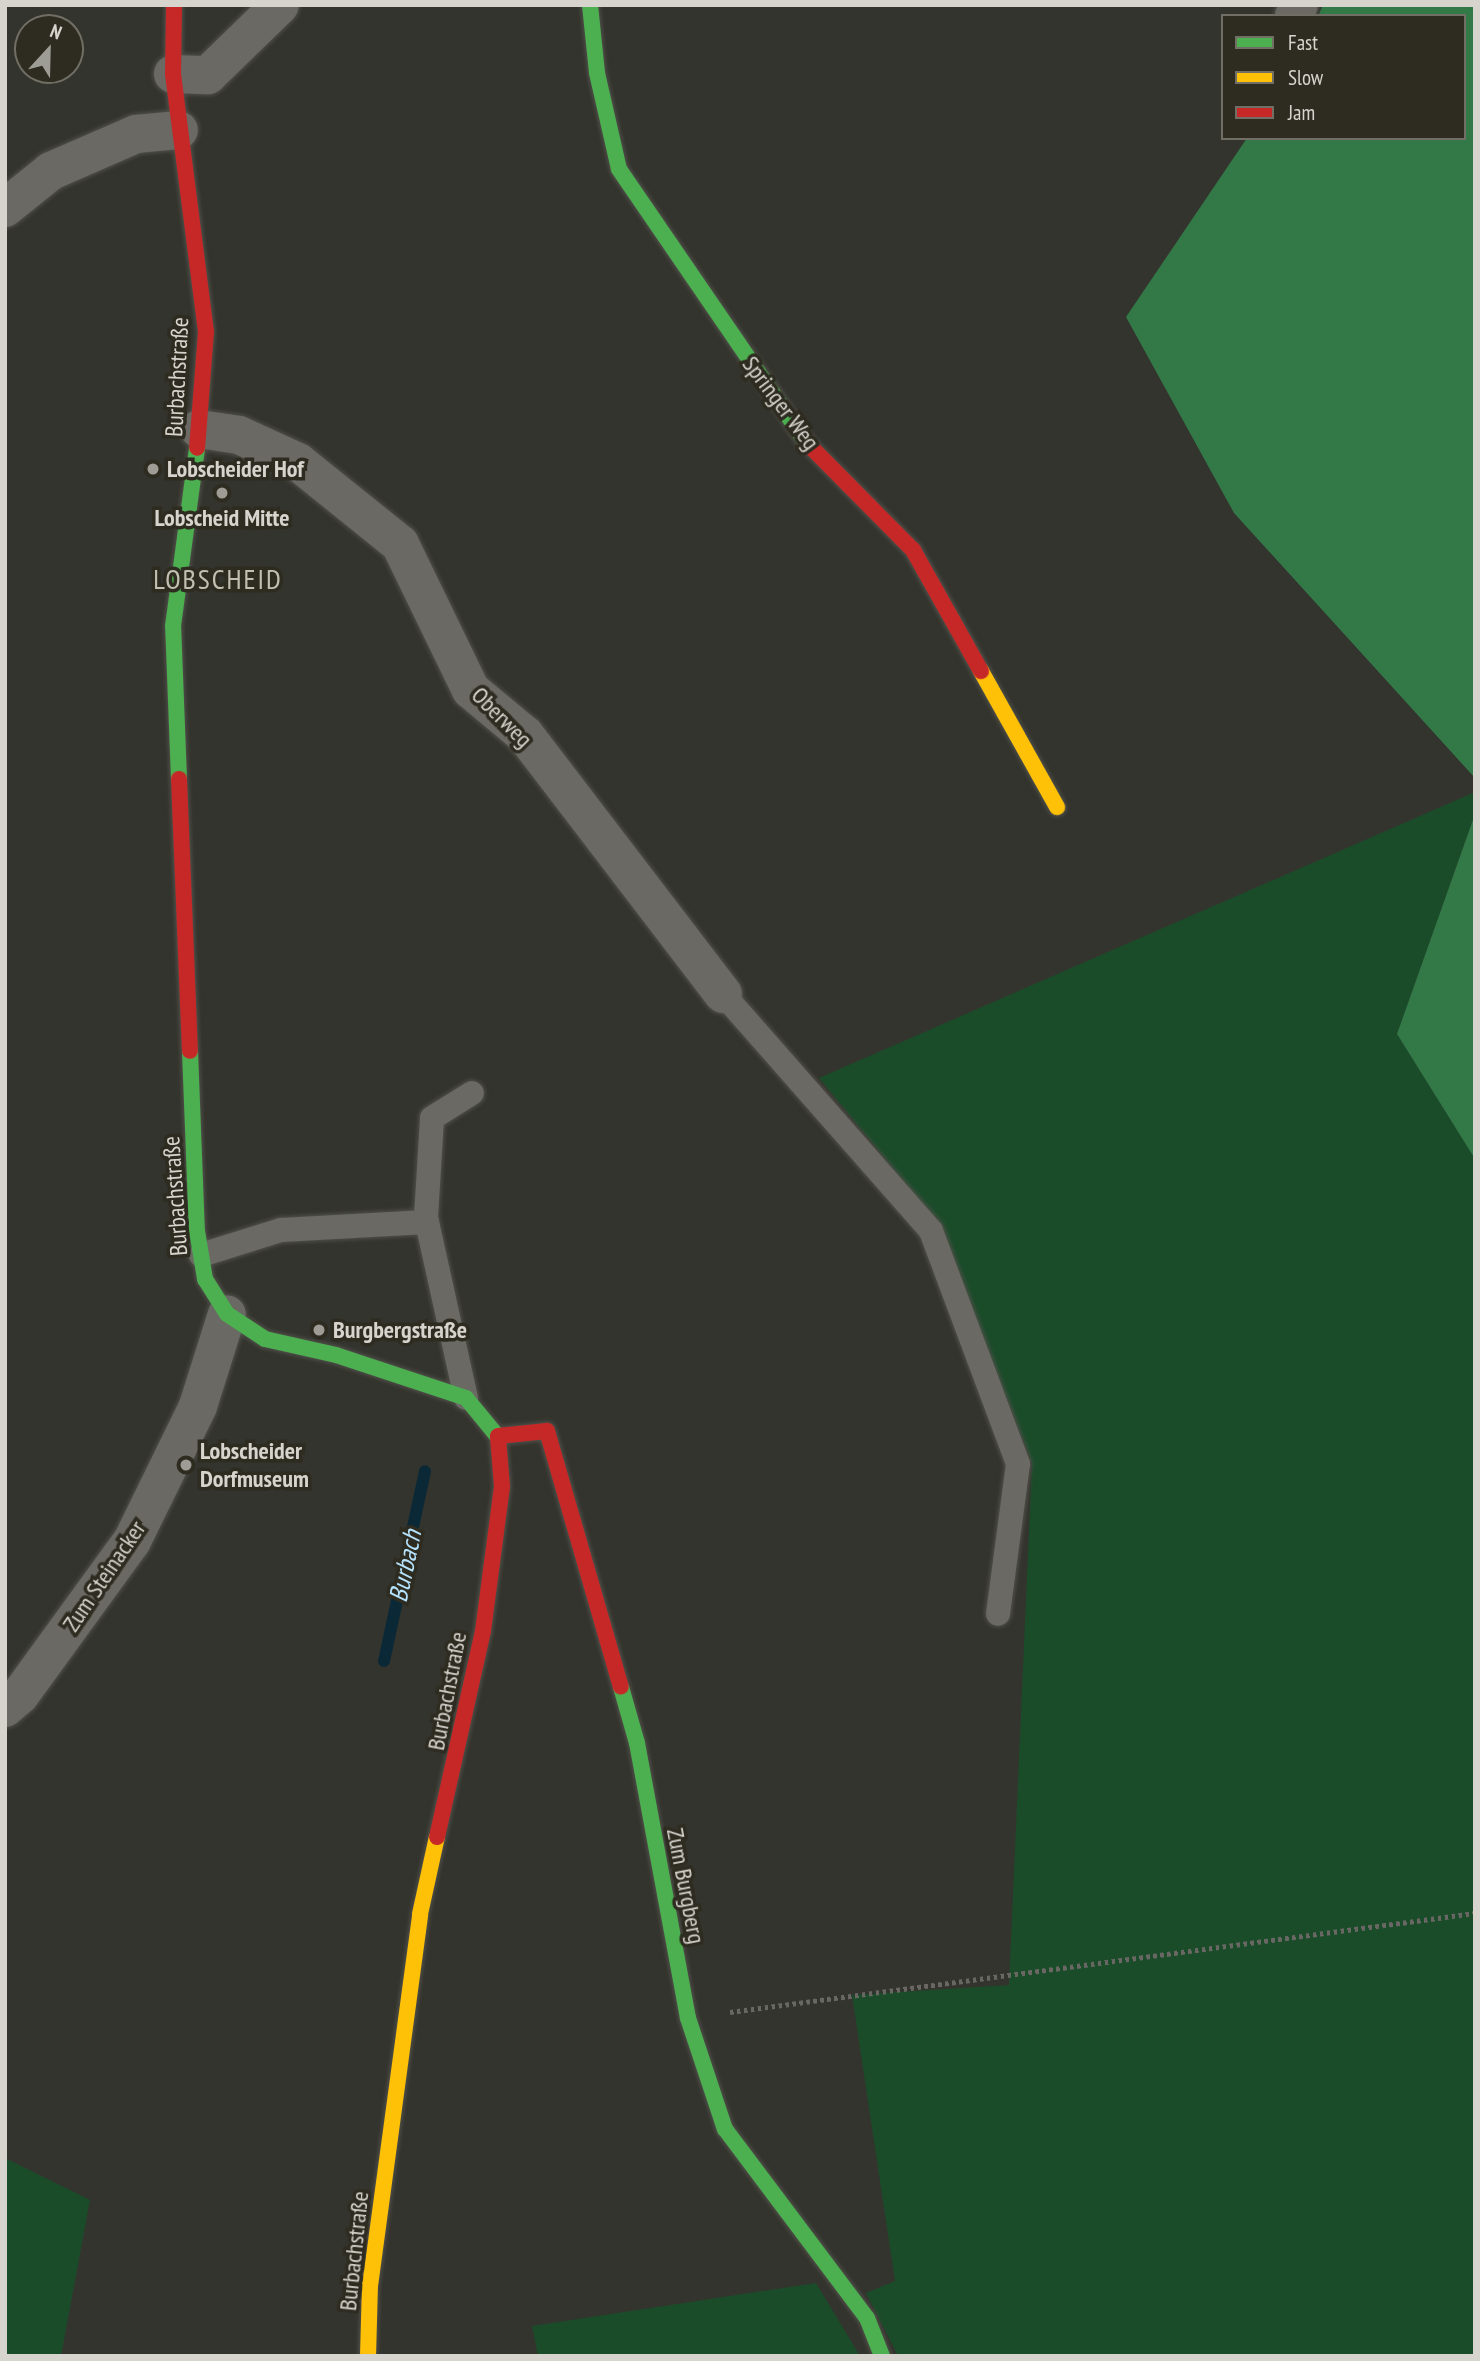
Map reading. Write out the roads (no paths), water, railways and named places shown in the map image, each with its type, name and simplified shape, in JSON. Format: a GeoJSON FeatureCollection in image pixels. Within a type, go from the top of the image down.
{"type":"FeatureCollection","features":[{"type":"Feature","properties":{"kind":"street","name":"Burbachstraße"},"geometry":{"type":"LineString","coordinates":[[174,5],[173,74],[206,331],[199,429],[173,626],[201,1255],[205,1279],[227,1314],[265,1339],[336,1355],[466,1398]]}},
{"type":"Feature","properties":{"kind":"street"},"geometry":{"type":"LineString","coordinates":[[173,74],[208,75],[279,5]]}},
{"type":"Feature","properties":{"kind":"street","name":"Springer Weg"},"geometry":{"type":"LineString","coordinates":[[590,5],[597,73],[619,169],[795,431],[913,550],[1057,807]]}},
{"type":"Feature","properties":{"kind":"street"},"geometry":{"type":"LineString","coordinates":[[5,208],[51,171],[136,134],[179,130]]}},
{"type":"Feature","properties":{"kind":"street","name":"Oberweg"},"geometry":{"type":"LineString","coordinates":[[199,429],[239,435],[298,462],[400,544],[471,690],[525,736],[723,994]]}},
{"type":"Feature","properties":{"kind":"street","name":"Zum Steinacker"},"geometry":{"type":"LineString","coordinates":[[5,1708],[20,1695],[132,1541],[198,1406],[227,1314]]}},
{"type":"Feature","properties":{"kind":"street"},"geometry":{"type":"LineString","coordinates":[[466,1398],[498,1436]]}},
{"type":"Feature","properties":{"kind":"street","name":"Zum Burgberg"},"geometry":{"type":"LineString","coordinates":[[498,1436],[547,1431],[637,1743],[688,2018],[725,2129],[867,2318],[882,2356]]}},
{"type":"Feature","properties":{"kind":"street","name":"Burbachstraße"},"geometry":{"type":"LineString","coordinates":[[368,2356],[370,2286],[420,1914],[483,1631],[502,1486],[498,1436]]}},
{"type":"Feature","properties":{"kind":"lane"},"geometry":{"type":"LineString","coordinates":[[723,994],[931,1231],[1018,1464],[998,1614]]}},
{"type":"Feature","properties":{"kind":"lane"},"geometry":{"type":"LineString","coordinates":[[466,1398],[427,1222],[432,1118],[472,1093]]}},
{"type":"Feature","properties":{"kind":"lane"},"geometry":{"type":"LineString","coordinates":[[201,1255],[281,1230],[427,1222]]}},
{"type":"Feature","properties":{"kind":"waterway","name":"Burbach"},"geometry":{"type":"LineString","coordinates":[[384,1661],[425,1471]]}},
{"type":"Feature","properties":{"kind":"place","name":"Lobscheider Hof"},"geometry":{"type":"Point","coordinates":[153,469]}},
{"type":"Feature","properties":{"kind":"place","name":"Lobscheid Mitte"},"geometry":{"type":"Point","coordinates":[222,493]}},
{"type":"Feature","properties":{"kind":"place","name":"Burgbergstraße"},"geometry":{"type":"Point","coordinates":[319,1330]}},
{"type":"Feature","properties":{"kind":"place","name":"Lobscheider Dorfmuseum"},"geometry":{"type":"Point","coordinates":[186,1465]}},
{"type":"Feature","properties":{"kind":"district","name":"LOBSCHEID"},"geometry":{"type":"Point","coordinates":[218,579]}}]}
